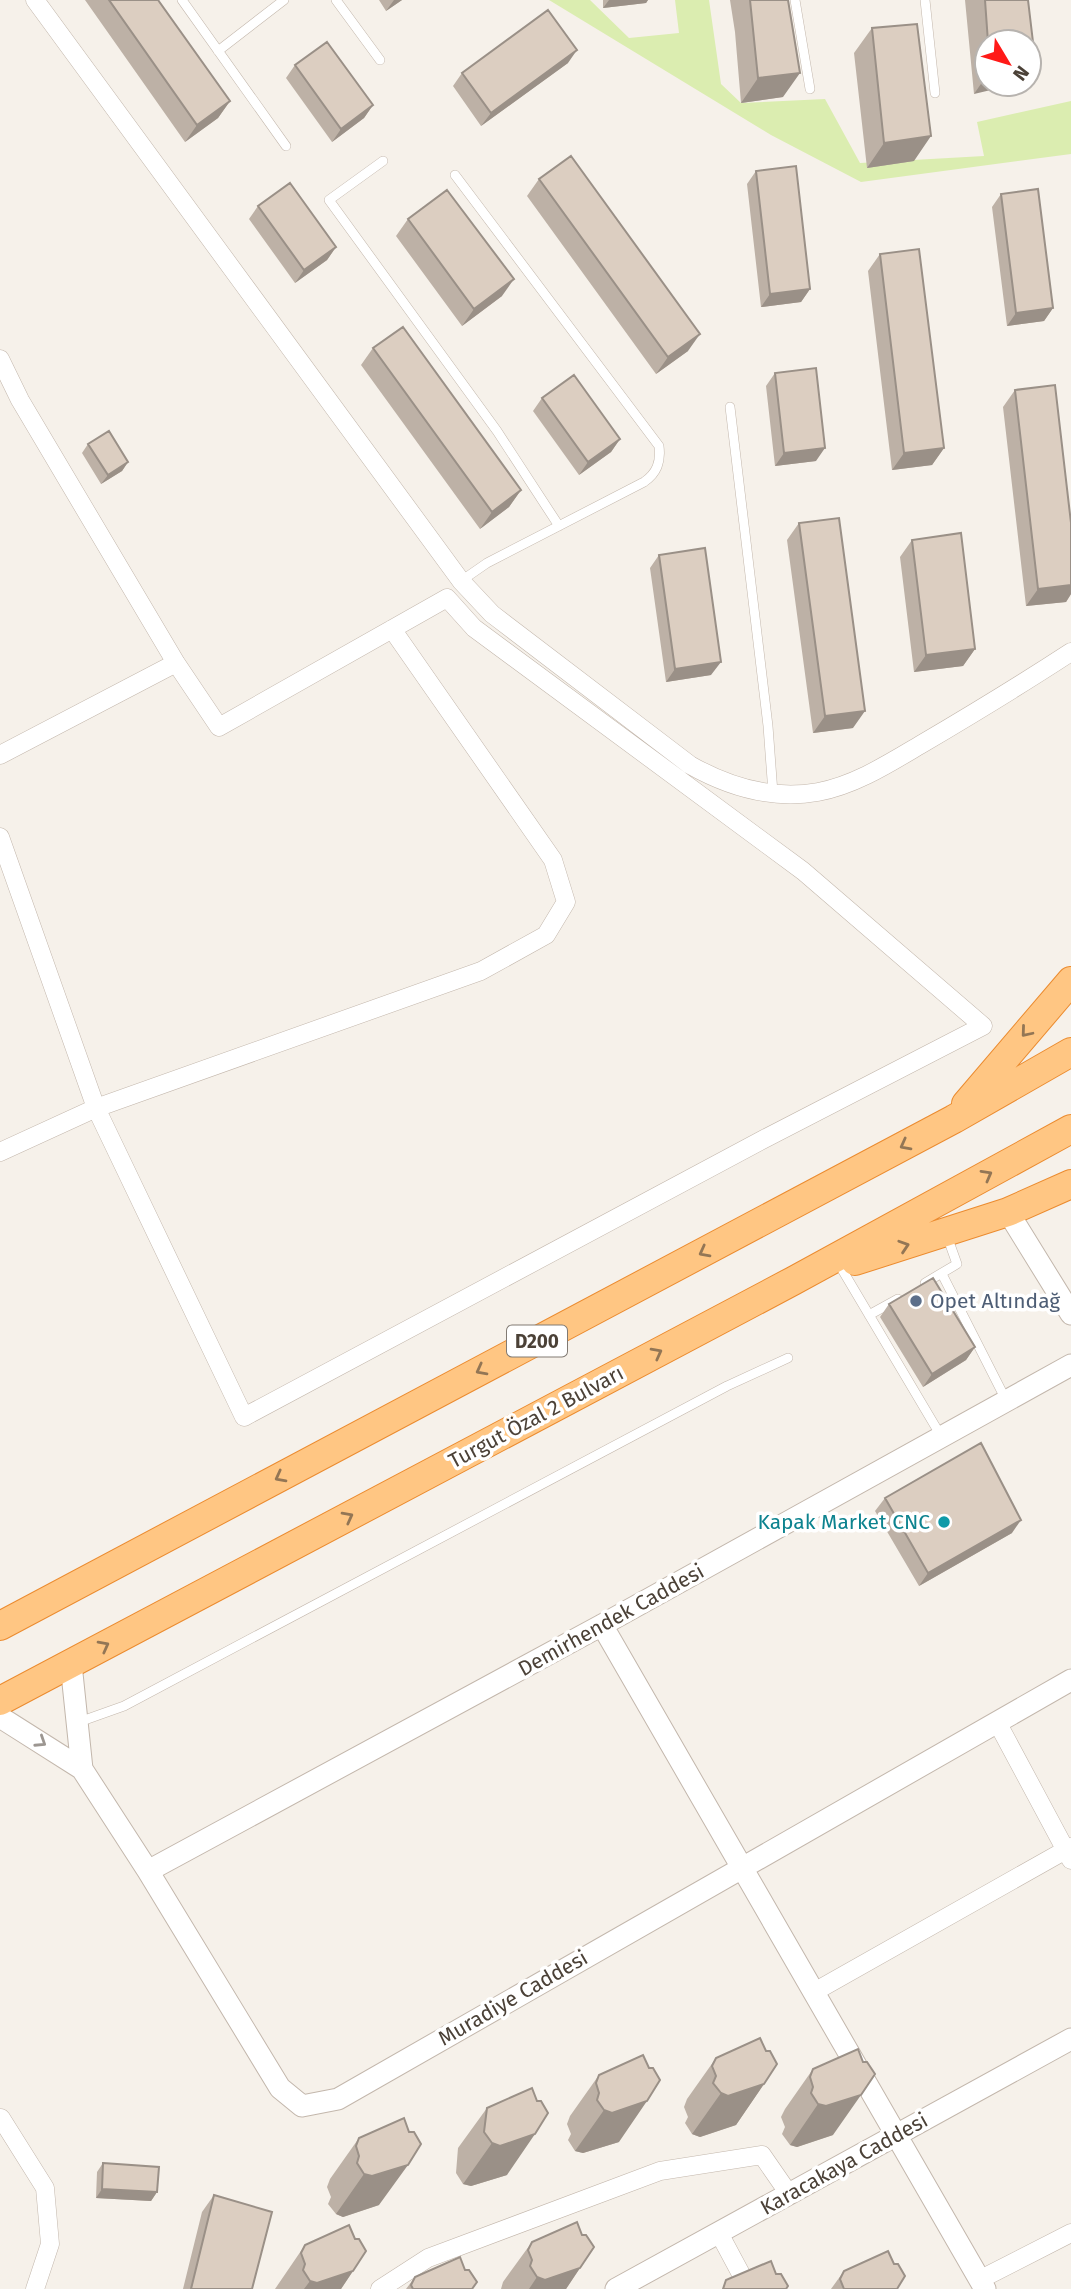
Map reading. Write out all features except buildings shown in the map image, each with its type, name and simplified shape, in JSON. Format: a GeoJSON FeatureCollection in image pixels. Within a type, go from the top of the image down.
{"type":"FeatureCollection","features":[{"type":"Feature","properties":{"kind":"highway"},"geometry":{"type":"LineString","coordinates":[[954,1119],[1071,981]]}},
{"type":"Feature","properties":{"kind":"highway","name":"D200"},"geometry":{"type":"LineString","coordinates":[[0,1626],[954,1119],[1071,1052]]}},
{"type":"Feature","properties":{"kind":"highway","name":"Turgut Özal 2 Bulvarı"},"geometry":{"type":"LineString","coordinates":[[0,1701],[793,1281],[1071,1129]]}},
{"type":"Feature","properties":{"kind":"highway"},"geometry":{"type":"LineString","coordinates":[[793,1281],[1008,1212],[1071,1184]]}},
{"type":"Feature","properties":{"kind":"street"},"geometry":{"type":"LineString","coordinates":[[35,0],[461,581],[492,614],[690,765],[715,779],[742,789],[773,793],[817,792],[848,784],[879,769],[1071,652]]}},
{"type":"Feature","properties":{"kind":"street"},"geometry":{"type":"LineString","coordinates":[[0,359],[20,400],[176,663],[219,727],[447,598],[474,628],[803,871],[983,1026],[764,1139],[244,1417],[96,1108],[0,837]]}},
{"type":"Feature","properties":{"kind":"street"},"geometry":{"type":"LineString","coordinates":[[0,1152],[96,1108],[481,971],[546,935],[566,902],[553,860],[392,629]]}},
{"type":"Feature","properties":{"kind":"street"},"geometry":{"type":"LineString","coordinates":[[0,755],[176,663]]}},
{"type":"Feature","properties":{"kind":"street"},"geometry":{"type":"LineString","coordinates":[[1008,1212],[1071,1314]]}},
{"type":"Feature","properties":{"kind":"street","name":"Demirhendek Caddesi"},"geometry":{"type":"LineString","coordinates":[[148,1871],[602,1625],[1071,1366]]}},
{"type":"Feature","properties":{"kind":"street"},"geometry":{"type":"LineString","coordinates":[[602,1625],[982,2285],[1071,2233]]}},
{"type":"Feature","properties":{"kind":"street"},"geometry":{"type":"LineString","coordinates":[[71,1664],[82,1769]]}},
{"type":"Feature","properties":{"kind":"street","name":"Muradiye Caddesi"},"geometry":{"type":"LineString","coordinates":[[82,1769],[148,1871],[280,2088],[302,2106],[338,2099],[741,1866],[1071,1680]]}},
{"type":"Feature","properties":{"kind":"street"},"geometry":{"type":"LineString","coordinates":[[0,1717],[82,1769]]}},
{"type":"Feature","properties":{"kind":"street"},"geometry":{"type":"LineString","coordinates":[[814,1992],[1069,1853],[997,1722]]}},
{"type":"Feature","properties":{"kind":"street","name":"Karacakaya Caddesi"},"geometry":{"type":"LineString","coordinates":[[616,2289],[1071,2039]]}},
{"type":"Feature","properties":{"kind":"street"},"geometry":{"type":"LineString","coordinates":[[1,2118],[45,2188],[50,2244],[35,2289]]}},
{"type":"Feature","properties":{"kind":"street"},"geometry":{"type":"LineString","coordinates":[[380,2289],[428,2258],[660,2171],[762,2155],[789,2194]]}},
{"type":"Feature","properties":{"kind":"street"},"geometry":{"type":"LineString","coordinates":[[719,2233],[749,2289]]}},
{"type":"Feature","properties":{"kind":"lane"},"geometry":{"type":"LineString","coordinates":[[182,0],[286,146]]}},
{"type":"Feature","properties":{"kind":"lane"},"geometry":{"type":"LineString","coordinates":[[218,51],[284,0]]}},
{"type":"Feature","properties":{"kind":"lane"},"geometry":{"type":"LineString","coordinates":[[336,0],[380,60]]}},
{"type":"Feature","properties":{"kind":"lane"},"geometry":{"type":"LineString","coordinates":[[795,0],[810,89]]}},
{"type":"Feature","properties":{"kind":"lane"},"geometry":{"type":"LineString","coordinates":[[925,0],[935,93]]}},
{"type":"Feature","properties":{"kind":"lane"},"geometry":{"type":"LineString","coordinates":[[383,161],[329,200],[497,430],[559,526]]}},
{"type":"Feature","properties":{"kind":"lane"},"geometry":{"type":"LineString","coordinates":[[455,175],[659,446],[659,464],[650,478],[486,563],[461,581]]}},
{"type":"Feature","properties":{"kind":"lane"},"geometry":{"type":"LineString","coordinates":[[730,407],[768,726],[773,793]]}},
{"type":"Feature","properties":{"kind":"lane"},"geometry":{"type":"LineString","coordinates":[[918,1288],[957,1264],[946,1232]]}},
{"type":"Feature","properties":{"kind":"lane"},"geometry":{"type":"LineString","coordinates":[[840,1266],[942,1437]]}},
{"type":"Feature","properties":{"kind":"lane"},"geometry":{"type":"LineString","coordinates":[[942,1274],[1007,1401]]}},
{"type":"Feature","properties":{"kind":"lane"},"geometry":{"type":"LineString","coordinates":[[869,1315],[906,1294]]}},
{"type":"Feature","properties":{"kind":"lane"},"geometry":{"type":"LineString","coordinates":[[79,1722],[124,1706],[691,1404],[788,1358]]}},
{"type":"Feature","properties":{"kind":"green space"},"geometry":{"type":"Polygon","coordinates":[[[549,0],[590,0],[629,38],[679,33],[675,0],[709,0],[721,84],[741,103],[825,99],[860,163],[984,156],[977,122],[1071,101],[1071,154],[861,182],[771,135],[549,0]]]}},
{"type":"Feature","properties":{"kind":"place","name":"Opet Altındağ"},"geometry":{"type":"Point","coordinates":[916,1301]}},
{"type":"Feature","properties":{"kind":"place","name":"Kapak Market CNC"},"geometry":{"type":"Point","coordinates":[944,1522]}}]}
